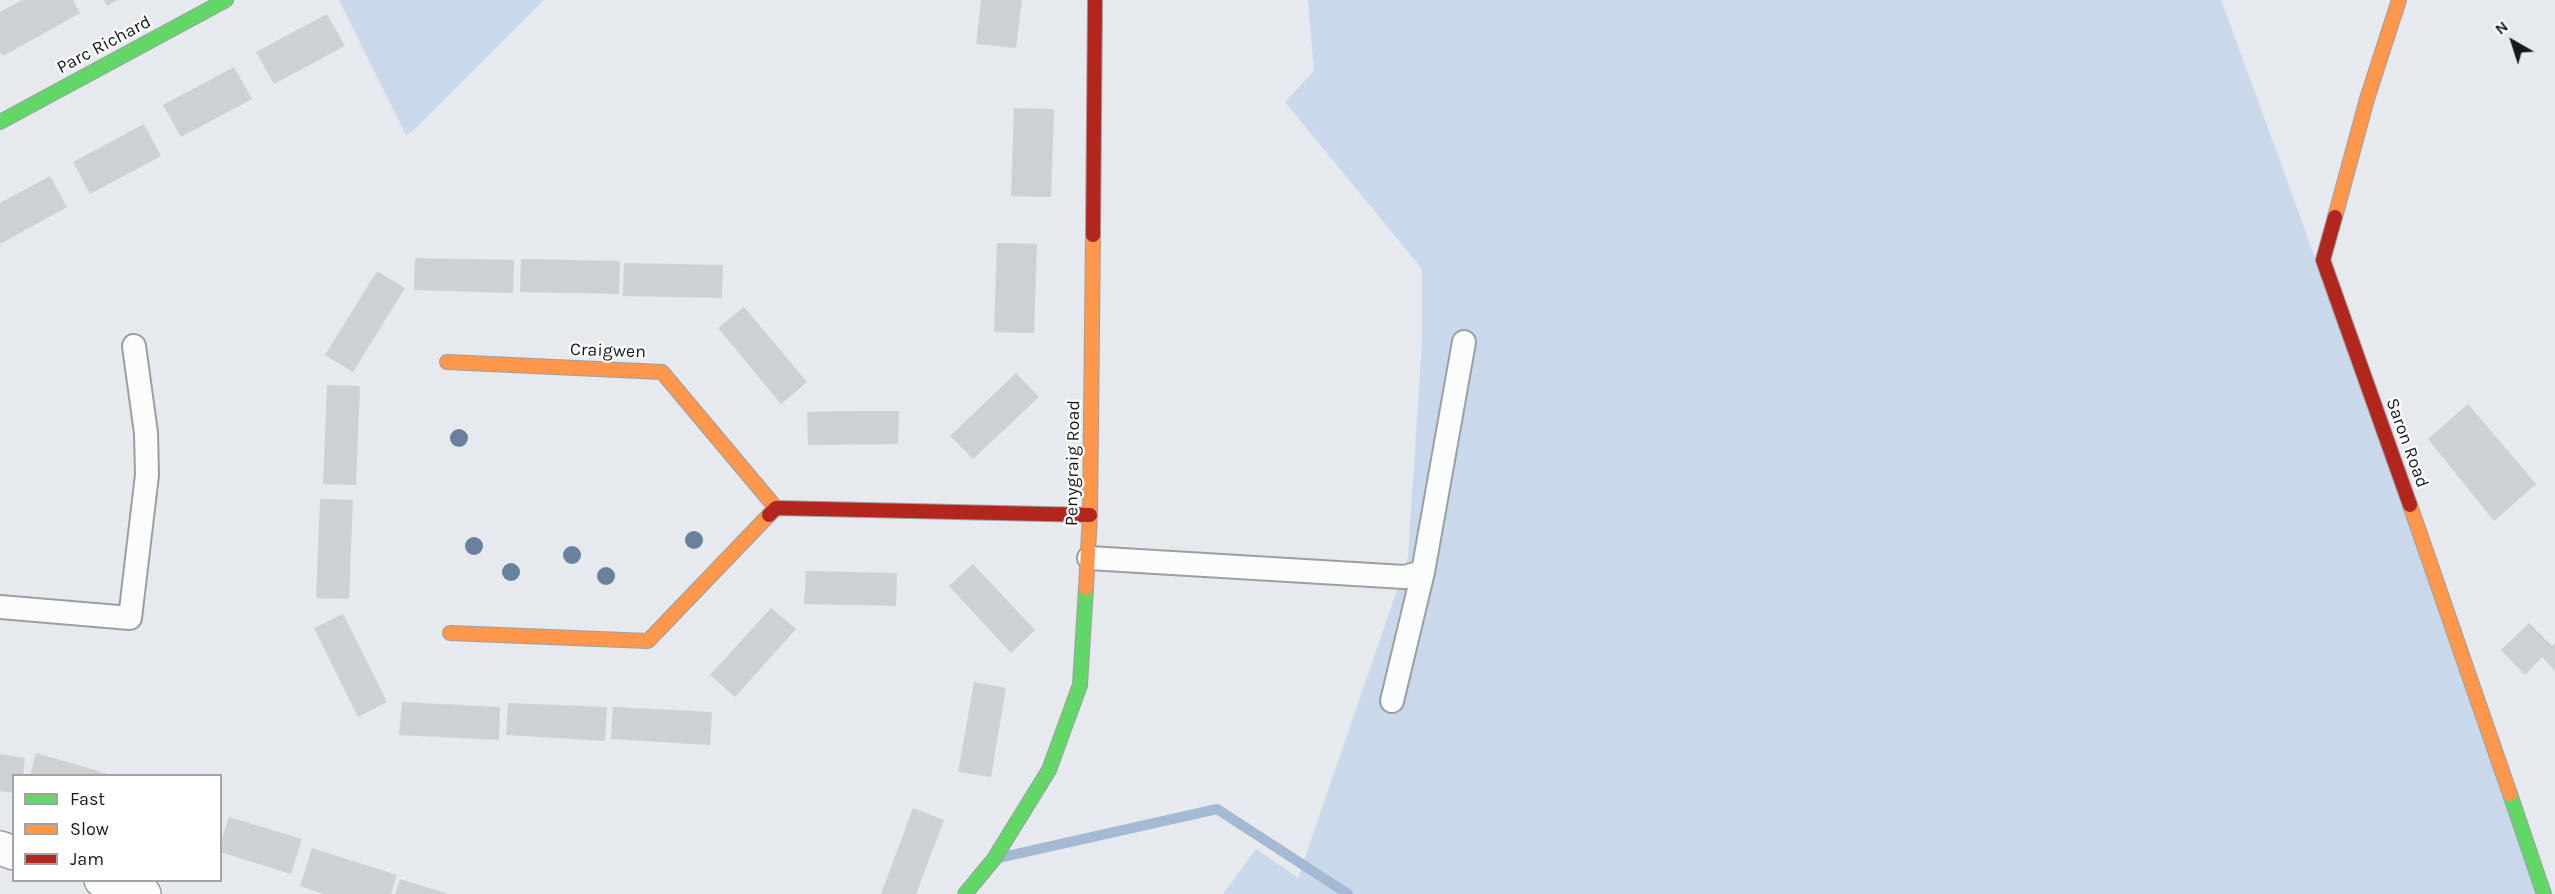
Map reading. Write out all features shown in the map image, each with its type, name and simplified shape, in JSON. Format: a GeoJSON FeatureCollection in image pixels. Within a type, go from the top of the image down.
{"type":"FeatureCollection","features":[{"type":"Feature","properties":{"kind":"street","name":"Parc Richard"},"geometry":{"type":"LineString","coordinates":[[0,122],[226,0]]}},
{"type":"Feature","properties":{"kind":"street","name":"Penygraig Road"},"geometry":{"type":"LineString","coordinates":[[965,894],[994,859],[1048,770],[1080,685],[1090,515],[1095,0]]}},
{"type":"Feature","properties":{"kind":"street","name":"Saron Road"},"geometry":{"type":"LineString","coordinates":[[2398,0],[2367,99],[2323,260],[2468,669],[2544,894]]}},
{"type":"Feature","properties":{"kind":"street","name":"Craigwen"},"geometry":{"type":"LineString","coordinates":[[447,362],[662,372],[776,508]]}},
{"type":"Feature","properties":{"kind":"street"},"geometry":{"type":"LineString","coordinates":[[450,633],[648,641],[776,508],[1090,515]]}},
{"type":"Feature","properties":{"kind":"street"},"geometry":{"type":"LineString","coordinates":[[107,882],[144,894]]}},
{"type":"Feature","properties":{"kind":"lane"},"geometry":{"type":"LineString","coordinates":[[1392,701],[1423,572],[1464,342]]}},
{"type":"Feature","properties":{"kind":"lane"},"geometry":{"type":"LineString","coordinates":[[0,607],[130,618],[147,475],[146,434],[134,346]]}},
{"type":"Feature","properties":{"kind":"lane"},"geometry":{"type":"LineString","coordinates":[[1089,558],[1404,577],[1423,572]]}},
{"type":"Feature","properties":{"kind":"shaded area"},"geometry":{"type":"Polygon","coordinates":[[[339,0],[544,0],[416,128],[406,135],[339,0]]]}},
{"type":"Feature","properties":{"kind":"shaded area"},"geometry":{"type":"Polygon","coordinates":[[[1308,0],[2221,0],[2542,894],[1223,894],[1256,849],[1298,878],[1408,558],[1422,342],[1422,269],[1285,102],[1314,71],[1308,0]]]}},
{"type":"Feature","properties":{"kind":"building"},"geometry":{"type":"Polygon","coordinates":[[[22,0],[73,0],[80,13],[3,56],[0,52],[0,12],[22,0]]]}},
{"type":"Feature","properties":{"kind":"building"},"geometry":{"type":"Polygon","coordinates":[[[104,0],[118,0],[107,6],[104,0]]]}},
{"type":"Feature","properties":{"kind":"building"},"geometry":{"type":"Polygon","coordinates":[[[981,0],[1022,0],[1016,48],[976,44],[981,0]]]}},
{"type":"Feature","properties":{"kind":"building"},"geometry":{"type":"Polygon","coordinates":[[[327,14],[345,46],[274,84],[256,52],[327,14]]]}},
{"type":"Feature","properties":{"kind":"building"},"geometry":{"type":"Polygon","coordinates":[[[234,67],[252,99],[181,137],[163,105],[234,67]]]}},
{"type":"Feature","properties":{"kind":"building"},"geometry":{"type":"Polygon","coordinates":[[[1014,108],[1054,109],[1051,197],[1011,196],[1014,108]]]}},
{"type":"Feature","properties":{"kind":"building"},"geometry":{"type":"Polygon","coordinates":[[[144,124],[161,156],[90,194],[73,162],[144,124]]]}},
{"type":"Feature","properties":{"kind":"building"},"geometry":{"type":"Polygon","coordinates":[[[50,176],[67,207],[0,244],[0,203],[50,176]]]}},
{"type":"Feature","properties":{"kind":"building"},"geometry":{"type":"Polygon","coordinates":[[[997,243],[1037,244],[1034,333],[994,332],[997,243]]]}},
{"type":"Feature","properties":{"kind":"building"},"geometry":{"type":"Polygon","coordinates":[[[415,258],[514,260],[513,293],[414,290],[415,258]]]}},
{"type":"Feature","properties":{"kind":"building"},"geometry":{"type":"Polygon","coordinates":[[[521,259],[620,261],[619,294],[520,292],[521,259]]]}},
{"type":"Feature","properties":{"kind":"building"},"geometry":{"type":"Polygon","coordinates":[[[624,263],[723,265],[722,298],[623,296],[624,263]]]}},
{"type":"Feature","properties":{"kind":"building"},"geometry":{"type":"Polygon","coordinates":[[[377,271],[405,288],[353,372],[325,355],[377,271]]]}},
{"type":"Feature","properties":{"kind":"building"},"geometry":{"type":"Polygon","coordinates":[[[744,307],[807,382],[781,404],[718,328],[744,307]]]}},
{"type":"Feature","properties":{"kind":"building"},"geometry":{"type":"Polygon","coordinates":[[[1016,373],[1039,397],[973,459],[950,436],[1016,373]]]}},
{"type":"Feature","properties":{"kind":"building"},"geometry":{"type":"Polygon","coordinates":[[[327,385],[360,386],[356,485],[323,484],[327,385]]]}},
{"type":"Feature","properties":{"kind":"building"},"geometry":{"type":"Polygon","coordinates":[[[2468,404],[2536,484],[2494,521],[2428,439],[2468,404]]]}},
{"type":"Feature","properties":{"kind":"building"},"geometry":{"type":"Polygon","coordinates":[[[899,411],[898,444],[808,445],[807,412],[899,411]]]}},
{"type":"Feature","properties":{"kind":"building"},"geometry":{"type":"Polygon","coordinates":[[[320,499],[353,500],[349,599],[316,598],[320,499]]]}},
{"type":"Feature","properties":{"kind":"building"},"geometry":{"type":"Polygon","coordinates":[[[973,564],[1035,630],[1011,653],[949,586],[973,564]]]}},
{"type":"Feature","properties":{"kind":"building"},"geometry":{"type":"Polygon","coordinates":[[[806,571],[897,573],[896,606],[804,604],[806,571]]]}},
{"type":"Feature","properties":{"kind":"building"},"geometry":{"type":"Polygon","coordinates":[[[771,608],[796,629],[735,697],[710,675],[771,608]]]}},
{"type":"Feature","properties":{"kind":"building"},"geometry":{"type":"Polygon","coordinates":[[[343,614],[387,702],[358,717],[314,628],[343,614]]]}},
{"type":"Feature","properties":{"kind":"building"},"geometry":{"type":"Polygon","coordinates":[[[2529,623],[2552,646],[2555,643],[2555,671],[2542,657],[2525,675],[2501,650],[2529,623]]]}},
{"type":"Feature","properties":{"kind":"building"},"geometry":{"type":"Polygon","coordinates":[[[974,682],[1006,688],[991,777],[958,772],[974,682]]]}},
{"type":"Feature","properties":{"kind":"building"},"geometry":{"type":"Polygon","coordinates":[[[402,702],[500,707],[499,740],[399,735],[402,702]]]}},
{"type":"Feature","properties":{"kind":"building"},"geometry":{"type":"Polygon","coordinates":[[[508,703],[607,707],[605,741],[506,735],[508,703]]]}},
{"type":"Feature","properties":{"kind":"building"},"geometry":{"type":"Polygon","coordinates":[[[613,707],[712,712],[710,745],[611,739],[613,707]]]}},
{"type":"Feature","properties":{"kind":"building"},"geometry":{"type":"Polygon","coordinates":[[[36,753],[109,774],[31,774],[36,753]]]}},
{"type":"Feature","properties":{"kind":"building"},"geometry":{"type":"Polygon","coordinates":[[[0,754],[25,758],[23,774],[12,774],[12,793],[0,791],[0,754]]]}},
{"type":"Feature","properties":{"kind":"building"},"geometry":{"type":"Polygon","coordinates":[[[913,808],[944,820],[916,894],[881,894],[913,808]]]}},
{"type":"Feature","properties":{"kind":"building"},"geometry":{"type":"Polygon","coordinates":[[[229,817],[302,839],[291,874],[222,853],[222,838],[229,817]]]}},
{"type":"Feature","properties":{"kind":"building"},"geometry":{"type":"Polygon","coordinates":[[[312,848],[397,875],[391,894],[324,894],[300,886],[312,848]]]}},
{"type":"Feature","properties":{"kind":"building"},"geometry":{"type":"Polygon","coordinates":[[[400,879],[442,892],[447,894],[395,894],[400,879]]]}},
{"type":"Feature","properties":{"kind":"waterway"},"geometry":{"type":"LineString","coordinates":[[1003,857],[1217,809],[1348,894]]}},
{"type":"Feature","properties":{"kind":"traffic: fast"},"geometry":{"type":"LineString","coordinates":[[0,122],[226,0]]}},
{"type":"Feature","properties":{"kind":"traffic: fast"},"geometry":{"type":"LineString","coordinates":[[965,894],[994,859],[1049,770],[1080,685],[1086,588]]}},
{"type":"Feature","properties":{"kind":"traffic: fast"},"geometry":{"type":"LineString","coordinates":[[2510,794],[2544,894]]}},
{"type":"Feature","properties":{"kind":"traffic: slow"},"geometry":{"type":"LineString","coordinates":[[2335,217],[2367,99],[2399,0]]}},
{"type":"Feature","properties":{"kind":"traffic: slow"},"geometry":{"type":"LineString","coordinates":[[1086,588],[1090,515],[1093,235]]}},
{"type":"Feature","properties":{"kind":"traffic: slow"},"geometry":{"type":"LineString","coordinates":[[447,362],[662,372],[776,508]]}},
{"type":"Feature","properties":{"kind":"traffic: slow"},"geometry":{"type":"LineString","coordinates":[[2410,505],[2510,794]]}},
{"type":"Feature","properties":{"kind":"traffic: slow"},"geometry":{"type":"LineString","coordinates":[[450,633],[648,641],[769,515]]}},
{"type":"Feature","properties":{"kind":"traffic: jam"},"geometry":{"type":"LineString","coordinates":[[1093,235],[1095,0]]}},
{"type":"Feature","properties":{"kind":"traffic: jam"},"geometry":{"type":"LineString","coordinates":[[2335,217],[2323,260],[2410,505]]}},
{"type":"Feature","properties":{"kind":"traffic: jam"},"geometry":{"type":"LineString","coordinates":[[769,515],[776,508],[1090,515]]}}]}
